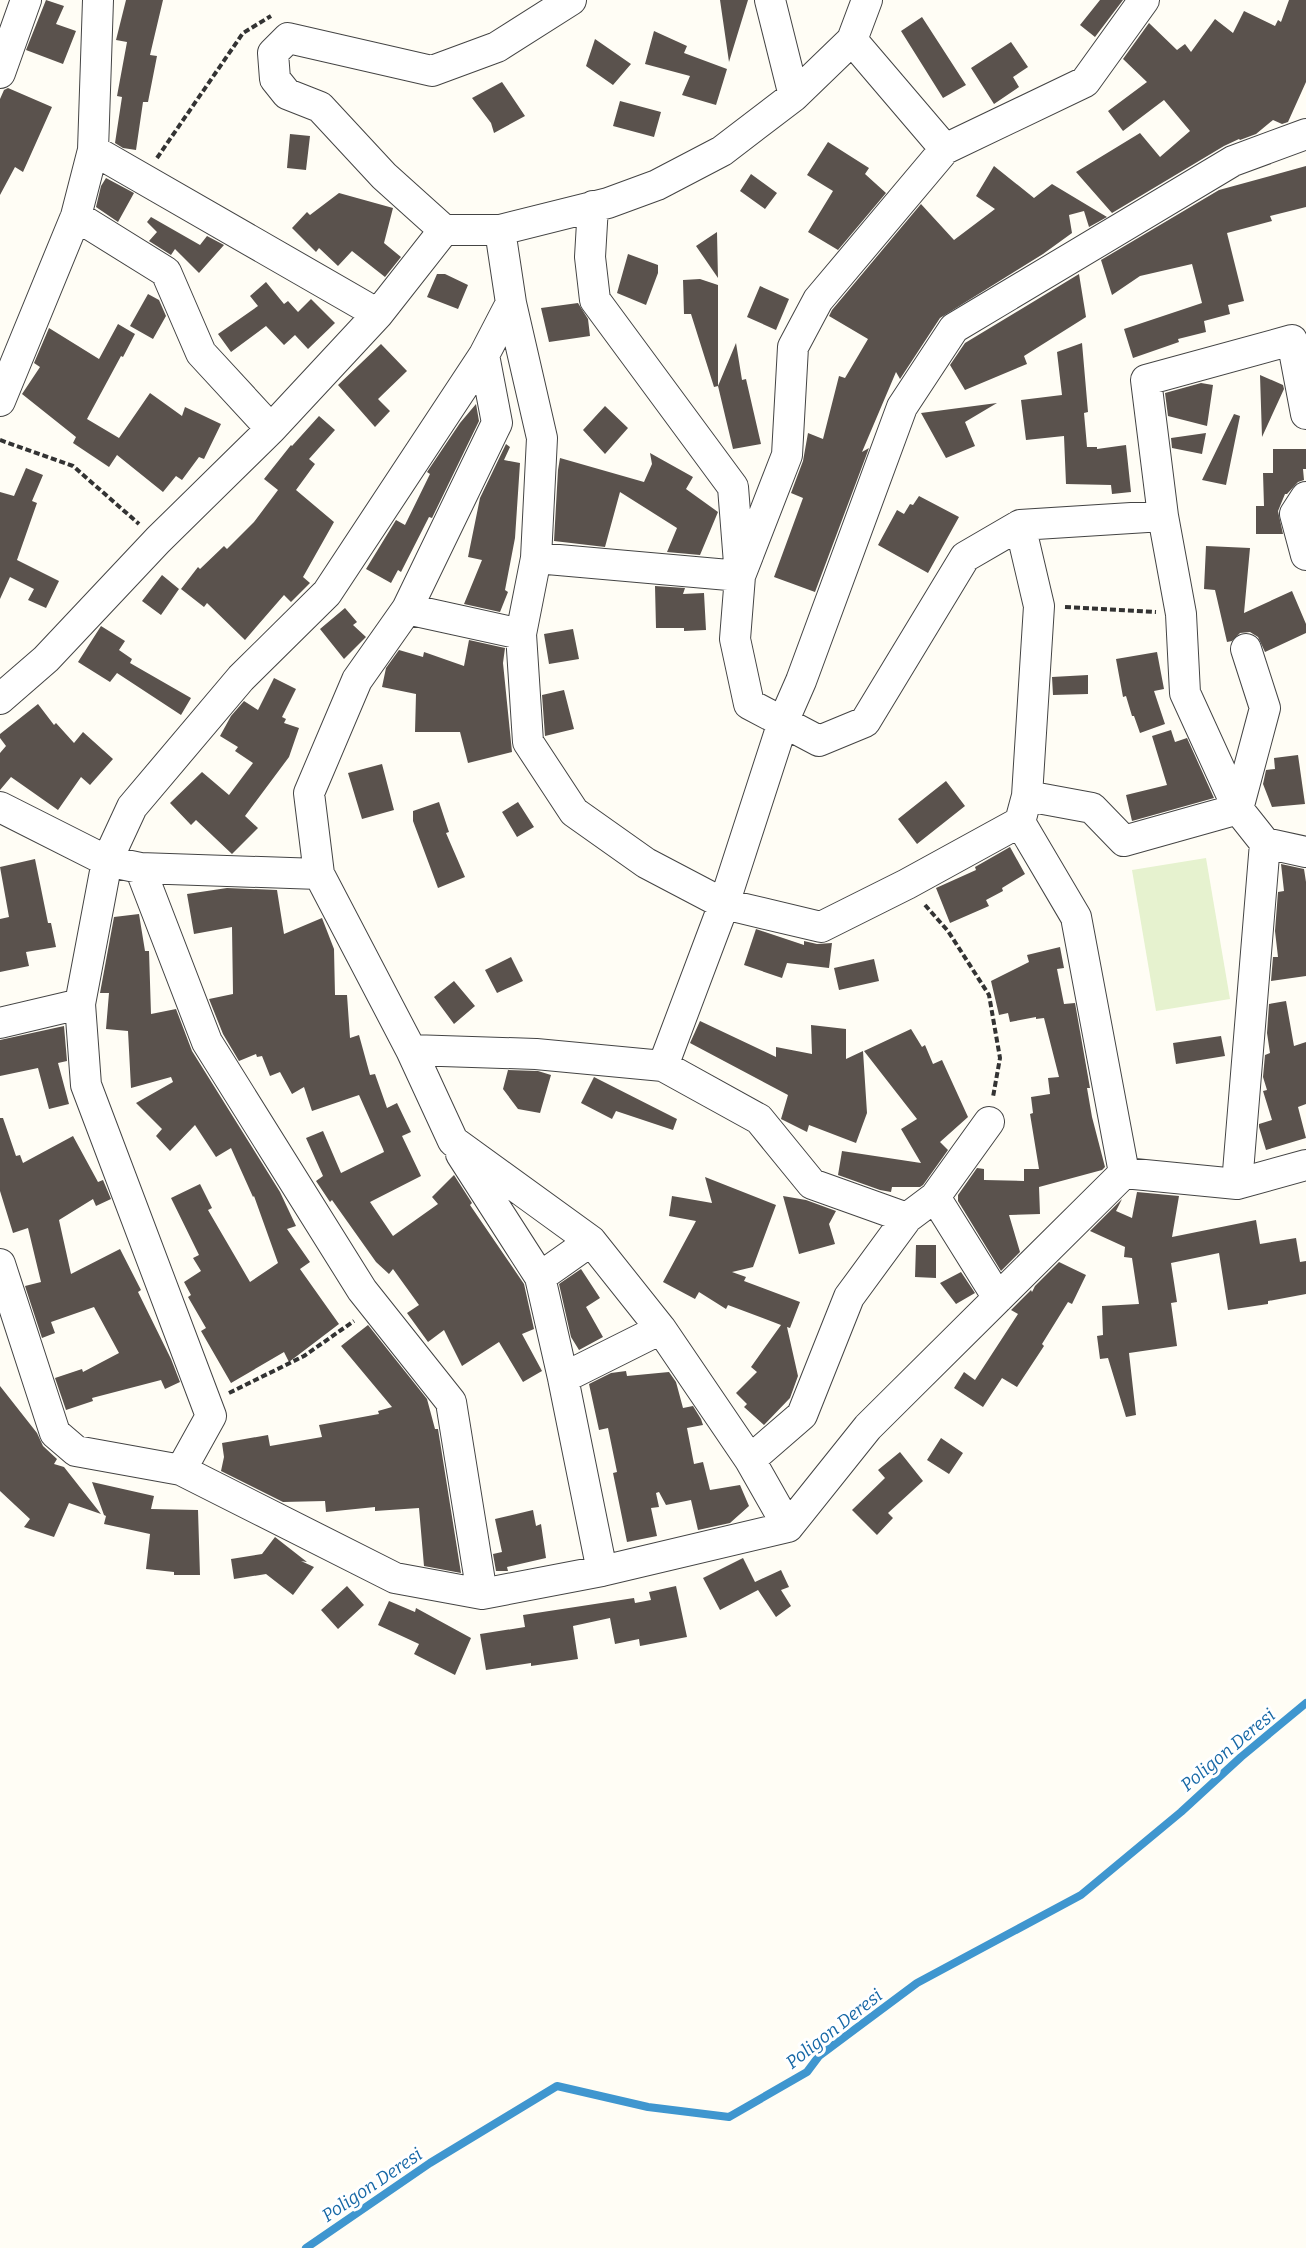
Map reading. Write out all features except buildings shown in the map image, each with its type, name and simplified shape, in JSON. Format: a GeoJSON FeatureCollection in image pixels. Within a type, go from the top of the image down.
{"type":"FeatureCollection","features":[{"type":"Feature","properties":{"kind":"street"},"geometry":{"type":"LineString","coordinates":[[0,73],[26,0]]}},
{"type":"Feature","properties":{"kind":"street"},"geometry":{"type":"LineString","coordinates":[[0,401],[76,216],[93,150],[98,0]]}},
{"type":"Feature","properties":{"kind":"street"},"geometry":{"type":"LineString","coordinates":[[571,0],[497,47],[432,71],[288,38],[273,53],[275,79],[287,94],[320,107],[384,176],[444,230],[500,230],[608,203],[657,185],[722,151],[794,96],[852,40],[867,0]]}},
{"type":"Feature","properties":{"kind":"street"},"geometry":{"type":"LineString","coordinates":[[770,0],[794,96]]}},
{"type":"Feature","properties":{"kind":"street"},"geometry":{"type":"LineString","coordinates":[[740,576],[787,455],[793,347],[818,300],[945,149],[1085,82],[1144,0]]}},
{"type":"Feature","properties":{"kind":"street"},"geometry":{"type":"LineString","coordinates":[[852,40],[945,149]]}},
{"type":"Feature","properties":{"kind":"street"},"geometry":{"type":"LineString","coordinates":[[663,1066],[724,904],[783,722],[801,681],[902,406],[954,328],[1233,161],[1306,134]]}},
{"type":"Feature","properties":{"kind":"street"},"geometry":{"type":"LineString","coordinates":[[93,150],[378,314]]}},
{"type":"Feature","properties":{"kind":"street"},"geometry":{"type":"LineString","coordinates":[[593,206],[590,257],[595,300],[733,487],[740,576],[735,639],[749,704],[819,741],[866,722],[965,557],[1020,525],[1163,516]]}},
{"type":"Feature","properties":{"kind":"street"},"geometry":{"type":"LineString","coordinates":[[76,216],[166,272],[201,353],[271,429]]}},
{"type":"Feature","properties":{"kind":"street"},"geometry":{"type":"LineString","coordinates":[[0,699],[46,659],[158,540],[271,429],[378,314],[444,230]]}},
{"type":"Feature","properties":{"kind":"street"},"geometry":{"type":"LineString","coordinates":[[500,230],[512,303],[542,438],[536,558],[521,634],[528,742],[574,812],[646,863],[724,904],[821,927],[907,884],[1024,809],[1092,808],[1124,841],[1238,809]]}},
{"type":"Feature","properties":{"kind":"street"},"geometry":{"type":"LineString","coordinates":[[181,1470],[211,1416],[86,1085],[80,1004],[106,861],[132,807],[241,678],[327,594],[484,355],[512,303]]}},
{"type":"Feature","properties":{"kind":"street"},"geometry":{"type":"LineString","coordinates":[[1306,414],[1299,338],[1146,380],[1163,516],[1181,614],[1185,693],[1238,809],[1265,843],[1306,852]]}},
{"type":"Feature","properties":{"kind":"street"},"geometry":{"type":"LineString","coordinates":[[484,355],[497,423],[407,609],[357,680],[309,793],[319,874],[411,1050],[453,1141],[540,1277],[602,1571]]}},
{"type":"Feature","properties":{"kind":"street"},"geometry":{"type":"LineString","coordinates":[[1306,497],[1295,514],[1306,555]]}},
{"type":"Feature","properties":{"kind":"street"},"geometry":{"type":"LineString","coordinates":[[1020,525],[1039,606],[1024,809],[1076,917],[1124,1173]]}},
{"type":"Feature","properties":{"kind":"street"},"geometry":{"type":"LineString","coordinates":[[536,558],[740,576]]}},
{"type":"Feature","properties":{"kind":"street"},"geometry":{"type":"LineString","coordinates":[[407,609],[521,634]]}},
{"type":"Feature","properties":{"kind":"street"},"geometry":{"type":"LineString","coordinates":[[1238,809],[1265,708],[1246,649]]}},
{"type":"Feature","properties":{"kind":"street"},"geometry":{"type":"LineString","coordinates":[[0,807],[106,861],[140,868],[319,874]]}},
{"type":"Feature","properties":{"kind":"street"},"geometry":{"type":"LineString","coordinates":[[1237,1184],[1265,843]]}},
{"type":"Feature","properties":{"kind":"street"},"geometry":{"type":"LineString","coordinates":[[140,868],[207,1042],[362,1290],[451,1402],[482,1594]]}},
{"type":"Feature","properties":{"kind":"street"},"geometry":{"type":"LineString","coordinates":[[0,1023],[80,1004]]}},
{"type":"Feature","properties":{"kind":"street"},"geometry":{"type":"LineString","coordinates":[[411,1050],[536,1054],[663,1066],[759,1119],[812,1184],[907,1218]]}},
{"type":"Feature","properties":{"kind":"street"},"geometry":{"type":"LineString","coordinates":[[750,1460],[802,1415],[849,1297],[907,1218],[935,1197],[988,1122]]}},
{"type":"Feature","properties":{"kind":"street"},"geometry":{"type":"LineString","coordinates":[[453,1141],[591,1241],[661,1329],[750,1460],[788,1527]]}},
{"type":"Feature","properties":{"kind":"street"},"geometry":{"type":"LineString","coordinates":[[1124,1173],[1237,1184],[1306,1165]]}},
{"type":"Feature","properties":{"kind":"street"},"geometry":{"type":"LineString","coordinates":[[0,1264],[55,1433],[76,1451],[181,1470],[395,1578],[482,1594],[602,1571],[788,1527],[868,1427],[1124,1173]]}},
{"type":"Feature","properties":{"kind":"street"},"geometry":{"type":"LineString","coordinates":[[935,1197],[998,1298]]}},
{"type":"Feature","properties":{"kind":"street"},"geometry":{"type":"LineString","coordinates":[[540,1277],[591,1241]]}},
{"type":"Feature","properties":{"kind":"street"},"geometry":{"type":"LineString","coordinates":[[563,1378],[661,1329]]}},
{"type":"Feature","properties":{"kind":"path"},"geometry":{"type":"LineString","coordinates":[[143,179],[243,33],[275,14]]}},
{"type":"Feature","properties":{"kind":"path"},"geometry":{"type":"LineString","coordinates":[[0,440],[73,465],[158,540]]}},
{"type":"Feature","properties":{"kind":"path"},"geometry":{"type":"LineString","coordinates":[[1039,606],[1181,614]]}},
{"type":"Feature","properties":{"kind":"path"},"geometry":{"type":"LineString","coordinates":[[907,884],[948,931],[989,995],[999,1058],[988,1122]]}},
{"type":"Feature","properties":{"kind":"path"},"geometry":{"type":"LineString","coordinates":[[207,1404],[304,1356],[375,1307]]}},
{"type":"Feature","properties":{"kind":"green space"},"geometry":{"type":"Polygon","coordinates":[[[1206,858],[1230,999],[1156,1011],[1132,870],[1206,858]]]}},
{"type":"Feature","properties":{"kind":"waterway","name":"Poligon Deresi"},"geometry":{"type":"LineString","coordinates":[[306,2248],[430,2163],[557,2086],[648,2107],[729,2117],[807,2072],[819,2056],[917,1983],[1081,1895],[1306,1703]]}}]}
